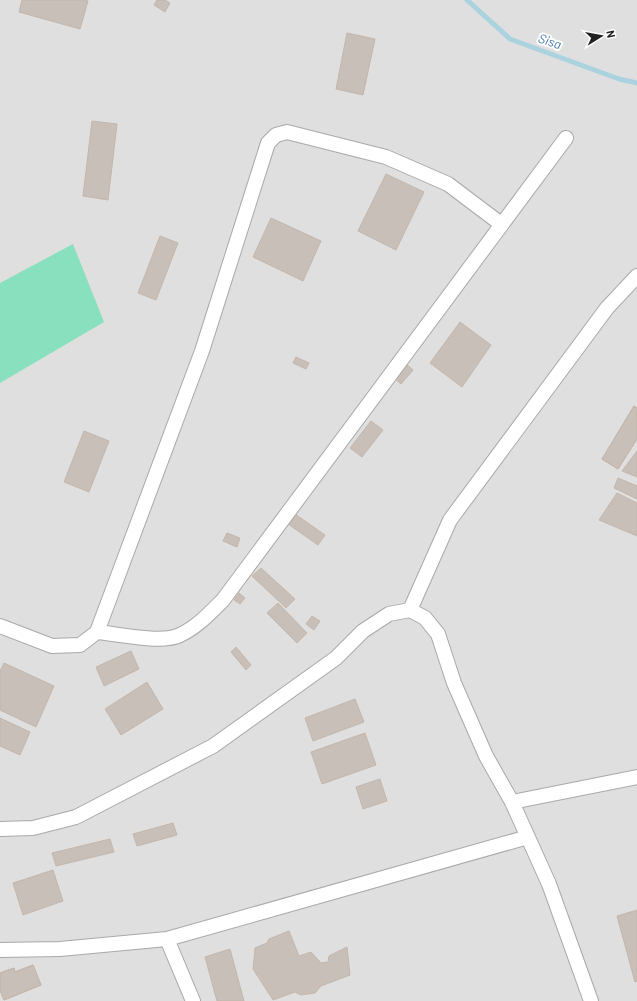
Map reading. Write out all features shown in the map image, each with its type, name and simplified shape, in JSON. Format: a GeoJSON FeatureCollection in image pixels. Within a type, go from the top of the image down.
{"type":"FeatureCollection","features":[{"type":"Feature","properties":{"kind":"street"},"geometry":{"type":"LineString","coordinates":[[0,626],[52,646],[80,645],[97,632],[202,351],[268,143],[276,135],[287,132],[386,157],[448,184],[501,224]]}},
{"type":"Feature","properties":{"kind":"street"},"geometry":{"type":"LineString","coordinates":[[97,632],[157,639],[179,636],[200,623],[223,600],[566,138]]}},
{"type":"Feature","properties":{"kind":"street"},"geometry":{"type":"LineString","coordinates":[[410,610],[450,520],[607,308],[637,276]]}},
{"type":"Feature","properties":{"kind":"street"},"geometry":{"type":"LineString","coordinates":[[0,829],[33,828],[76,817],[213,746],[336,658],[363,631],[388,614],[410,610],[425,618],[438,634],[454,683],[486,756],[512,802],[549,884],[592,1001]]}},
{"type":"Feature","properties":{"kind":"street"},"geometry":{"type":"LineString","coordinates":[[512,802],[637,777]]}},
{"type":"Feature","properties":{"kind":"street"},"geometry":{"type":"LineString","coordinates":[[0,950],[60,949],[167,939],[528,837]]}},
{"type":"Feature","properties":{"kind":"street"},"geometry":{"type":"LineString","coordinates":[[167,939],[193,1001]]}},
{"type":"Feature","properties":{"kind":"shaded area"},"geometry":{"type":"Polygon","coordinates":[[[0,0],[637,0],[637,1001],[0,1001],[0,0]]]}},
{"type":"Feature","properties":{"kind":"green space"},"geometry":{"type":"Polygon","coordinates":[[[73,244],[104,322],[0,383],[0,283],[73,244]]]}},
{"type":"Feature","properties":{"kind":"building"},"geometry":{"type":"Polygon","coordinates":[[[22,0],[88,1],[80,29],[19,12],[22,0]]]}},
{"type":"Feature","properties":{"kind":"building"},"geometry":{"type":"Polygon","coordinates":[[[157,0],[165,0],[170,3],[165,12],[154,5],[157,0]]]}},
{"type":"Feature","properties":{"kind":"building"},"geometry":{"type":"Polygon","coordinates":[[[347,33],[375,39],[363,95],[336,89],[347,33]]]}},
{"type":"Feature","properties":{"kind":"building"},"geometry":{"type":"Polygon","coordinates":[[[92,121],[117,124],[108,200],[83,196],[92,121]]]}},
{"type":"Feature","properties":{"kind":"building"},"geometry":{"type":"Polygon","coordinates":[[[386,174],[424,192],[396,250],[358,231],[386,174]]]}},
{"type":"Feature","properties":{"kind":"building"},"geometry":{"type":"Polygon","coordinates":[[[271,218],[321,241],[303,281],[253,257],[271,218]]]}},
{"type":"Feature","properties":{"kind":"building"},"geometry":{"type":"Polygon","coordinates":[[[160,236],[178,243],[156,300],[138,293],[160,236]]]}},
{"type":"Feature","properties":{"kind":"building"},"geometry":{"type":"Polygon","coordinates":[[[460,322],[491,345],[462,387],[430,363],[460,322]]]}},
{"type":"Feature","properties":{"kind":"building"},"geometry":{"type":"Polygon","coordinates":[[[296,357],[309,363],[306,369],[293,363],[296,357]]]}},
{"type":"Feature","properties":{"kind":"building"},"geometry":{"type":"Polygon","coordinates":[[[405,363],[413,370],[401,384],[393,377],[405,363]]]}},
{"type":"Feature","properties":{"kind":"building"},"geometry":{"type":"Polygon","coordinates":[[[634,406],[637,408],[637,439],[618,469],[602,459],[634,406]]]}},
{"type":"Feature","properties":{"kind":"building"},"geometry":{"type":"Polygon","coordinates":[[[634,406],[637,408],[637,439],[618,469],[602,459],[634,406]]]}},
{"type":"Feature","properties":{"kind":"building"},"geometry":{"type":"Polygon","coordinates":[[[371,421],[383,430],[362,457],[350,448],[371,421]]]}},
{"type":"Feature","properties":{"kind":"building"},"geometry":{"type":"Polygon","coordinates":[[[84,431],[109,441],[89,492],[64,482],[84,431]]]}},
{"type":"Feature","properties":{"kind":"building"},"geometry":{"type":"Polygon","coordinates":[[[637,451],[637,477],[622,471],[637,451]]]}},
{"type":"Feature","properties":{"kind":"building"},"geometry":{"type":"Polygon","coordinates":[[[618,478],[637,486],[637,499],[614,488],[618,478]]]}},
{"type":"Feature","properties":{"kind":"building"},"geometry":{"type":"Polygon","coordinates":[[[617,493],[637,503],[637,536],[599,520],[617,493]]]}},
{"type":"Feature","properties":{"kind":"building"},"geometry":{"type":"Polygon","coordinates":[[[295,514],[325,535],[318,545],[288,524],[295,514]]]}},
{"type":"Feature","properties":{"kind":"building"},"geometry":{"type":"Polygon","coordinates":[[[227,533],[240,538],[237,547],[223,541],[227,533]]]}},
{"type":"Feature","properties":{"kind":"building"},"geometry":{"type":"Polygon","coordinates":[[[261,568],[295,599],[286,608],[252,576],[261,568]]]}},
{"type":"Feature","properties":{"kind":"building"},"geometry":{"type":"Polygon","coordinates":[[[239,593],[245,598],[240,604],[234,600],[239,593]]]}},
{"type":"Feature","properties":{"kind":"building"},"geometry":{"type":"Polygon","coordinates":[[[278,603],[307,633],[297,643],[267,613],[278,603]]]}},
{"type":"Feature","properties":{"kind":"building"},"geometry":{"type":"Polygon","coordinates":[[[312,616],[320,621],[314,630],[306,624],[312,616]]]}},
{"type":"Feature","properties":{"kind":"building"},"geometry":{"type":"Polygon","coordinates":[[[236,647],[251,665],[246,670],[231,652],[236,647]]]}},
{"type":"Feature","properties":{"kind":"building"},"geometry":{"type":"Polygon","coordinates":[[[131,651],[139,669],[104,686],[96,667],[131,651]]]}},
{"type":"Feature","properties":{"kind":"building"},"geometry":{"type":"Polygon","coordinates":[[[4,663],[54,686],[36,727],[0,710],[0,671],[4,663]]]}},
{"type":"Feature","properties":{"kind":"building"},"geometry":{"type":"Polygon","coordinates":[[[147,682],[163,709],[121,735],[105,709],[147,682]]]}},
{"type":"Feature","properties":{"kind":"building"},"geometry":{"type":"Polygon","coordinates":[[[355,699],[364,722],[313,741],[305,718],[355,699]]]}},
{"type":"Feature","properties":{"kind":"building"},"geometry":{"type":"Polygon","coordinates":[[[0,718],[30,732],[20,755],[0,746],[0,718]]]}},
{"type":"Feature","properties":{"kind":"building"},"geometry":{"type":"Polygon","coordinates":[[[365,733],[376,765],[322,784],[311,752],[365,733]]]}},
{"type":"Feature","properties":{"kind":"building"},"geometry":{"type":"Polygon","coordinates":[[[380,779],[387,801],[363,809],[356,787],[380,779]]]}},
{"type":"Feature","properties":{"kind":"building"},"geometry":{"type":"Polygon","coordinates":[[[173,823],[177,835],[137,846],[133,834],[173,823]]]}},
{"type":"Feature","properties":{"kind":"building"},"geometry":{"type":"Polygon","coordinates":[[[110,839],[114,852],[56,866],[52,853],[110,839]]]}},
{"type":"Feature","properties":{"kind":"building"},"geometry":{"type":"Polygon","coordinates":[[[53,870],[63,901],[23,915],[13,883],[53,870]]]}},
{"type":"Feature","properties":{"kind":"building"},"geometry":{"type":"Polygon","coordinates":[[[637,910],[637,981],[635,982],[617,916],[637,910]]]}},
{"type":"Feature","properties":{"kind":"building"},"geometry":{"type":"Polygon","coordinates":[[[289,931],[299,956],[311,952],[321,963],[328,962],[329,956],[347,947],[350,975],[321,986],[315,993],[301,995],[295,992],[273,1000],[253,969],[255,948],[267,943],[269,939],[289,931]]]}},
{"type":"Feature","properties":{"kind":"building"},"geometry":{"type":"Polygon","coordinates":[[[230,949],[244,1001],[217,1001],[205,957],[230,949]]]}},
{"type":"Feature","properties":{"kind":"building"},"geometry":{"type":"Polygon","coordinates":[[[33,965],[41,985],[4,1000],[0,990],[0,973],[14,968],[15,972],[33,965]]]}},
{"type":"Feature","properties":{"kind":"building"},"geometry":{"type":"Polygon","coordinates":[[[33,965],[41,985],[4,1000],[0,990],[0,973],[14,968],[15,972],[33,965]]]}},
{"type":"Feature","properties":{"kind":"waterway","name":"Sisa"},"geometry":{"type":"LineString","coordinates":[[467,0],[510,39],[619,79],[637,83]]}}]}
